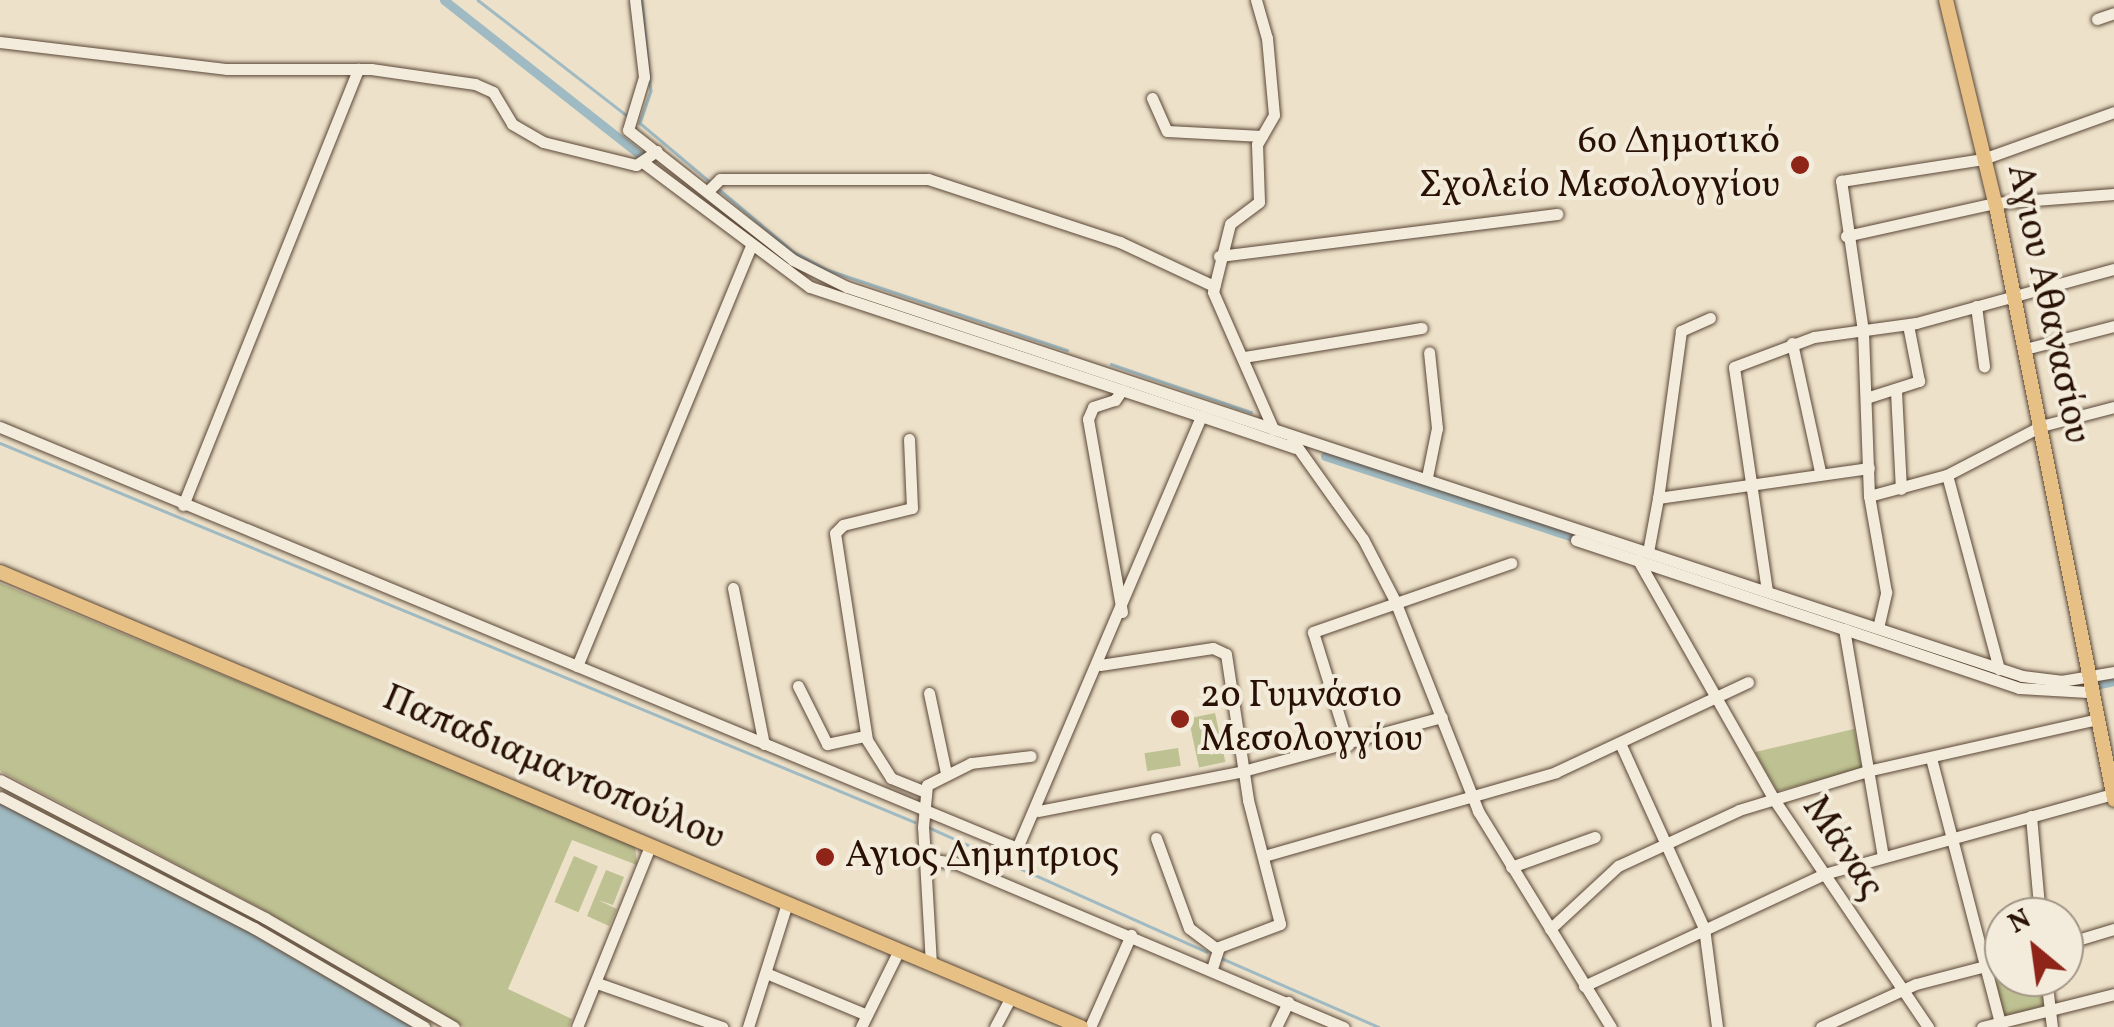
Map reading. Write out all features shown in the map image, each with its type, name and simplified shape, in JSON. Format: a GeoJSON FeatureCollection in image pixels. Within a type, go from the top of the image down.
{"type":"FeatureCollection","features":[{"type":"Feature","properties":{"kind":"main road","name":"Αγιου Αθανασίου"},"geometry":{"type":"LineString","coordinates":[[1946,0],[2042,426],[2093,720],[2113,797]]}},
{"type":"Feature","properties":{"kind":"main road","name":"Παπαδιαμαντοπούλου"},"geometry":{"type":"LineString","coordinates":[[0,572],[1081,1027]]}},
{"type":"Feature","properties":{"kind":"street"},"geometry":{"type":"LineString","coordinates":[[635,0],[644,77],[628,130],[793,260],[833,281],[1273,429],[1294,442],[1362,540],[1395,601],[1473,801],[1612,1027]]}},
{"type":"Feature","properties":{"kind":"street"},"geometry":{"type":"LineString","coordinates":[[1256,0],[1275,99],[1256,150],[1259,202],[1230,224],[1214,286],[1219,311],[1244,358],[1273,429]]}},
{"type":"Feature","properties":{"kind":"street"},"geometry":{"type":"LineString","coordinates":[[2097,19],[2114,12]]}},
{"type":"Feature","properties":{"kind":"street"},"geometry":{"type":"LineString","coordinates":[[0,42],[227,69],[358,69],[485,87],[512,124],[542,142],[644,163],[751,245],[823,292],[1202,416],[1427,477],[1844,629],[2020,688],[2088,685],[2114,672]]}},
{"type":"Feature","properties":{"kind":"street"},"geometry":{"type":"LineString","coordinates":[[183,505],[358,69]]}},
{"type":"Feature","properties":{"kind":"street"},"geometry":{"type":"LineString","coordinates":[[1152,98],[1167,131],[1262,136]]}},
{"type":"Feature","properties":{"kind":"street"},"geometry":{"type":"LineString","coordinates":[[1878,628],[1886,592],[1869,496],[1862,331],[1841,181],[1983,159],[2114,112]]}},
{"type":"Feature","properties":{"kind":"street"},"geometry":{"type":"LineString","coordinates":[[644,163],[656,151]]}},
{"type":"Feature","properties":{"kind":"street"},"geometry":{"type":"LineString","coordinates":[[708,191],[720,179],[928,178],[1125,244],[1214,286]]}},
{"type":"Feature","properties":{"kind":"street"},"geometry":{"type":"LineString","coordinates":[[1846,236],[1994,203],[2114,194]]}},
{"type":"Feature","properties":{"kind":"street"},"geometry":{"type":"LineString","coordinates":[[1220,256],[1557,214]]}},
{"type":"Feature","properties":{"kind":"street"},"geometry":{"type":"LineString","coordinates":[[576,666],[751,245]]}},
{"type":"Feature","properties":{"kind":"street"},"geometry":{"type":"LineString","coordinates":[[1767,591],[1754,481],[1733,370],[1792,343],[1908,325],[2114,269]]}},
{"type":"Feature","properties":{"kind":"street"},"geometry":{"type":"LineString","coordinates":[[1976,306],[1984,366]]}},
{"type":"Feature","properties":{"kind":"street"},"geometry":{"type":"LineString","coordinates":[[1643,556],[1658,498],[1680,331],[1710,318]]}},
{"type":"Feature","properties":{"kind":"street"},"geometry":{"type":"LineString","coordinates":[[1866,398],[1896,391],[1919,378],[1908,325]]}},
{"type":"Feature","properties":{"kind":"street"},"geometry":{"type":"LineString","coordinates":[[2024,349],[2114,326]]}},
{"type":"Feature","properties":{"kind":"street"},"geometry":{"type":"LineString","coordinates":[[1244,358],[1422,328]]}},
{"type":"Feature","properties":{"kind":"street"},"geometry":{"type":"LineString","coordinates":[[1792,343],[1820,471]]}},
{"type":"Feature","properties":{"kind":"street"},"geometry":{"type":"LineString","coordinates":[[1427,477],[1437,428],[1429,352]]}},
{"type":"Feature","properties":{"kind":"street"},"geometry":{"type":"LineString","coordinates":[[1122,390],[1116,400],[1093,406],[1088,419],[1122,612]]}},
{"type":"Feature","properties":{"kind":"street"},"geometry":{"type":"LineString","coordinates":[[1896,391],[1902,489]]}},
{"type":"Feature","properties":{"kind":"street"},"geometry":{"type":"LineString","coordinates":[[1869,496],[1948,475],[2042,426],[2114,407]]}},
{"type":"Feature","properties":{"kind":"street"},"geometry":{"type":"LineString","coordinates":[[0,427],[1015,848],[1025,842],[1202,416]]}},
{"type":"Feature","properties":{"kind":"street"},"geometry":{"type":"LineString","coordinates":[[909,439],[912,508],[843,524],[835,533],[866,736],[891,778],[925,792]]}},
{"type":"Feature","properties":{"kind":"street"},"geometry":{"type":"LineString","coordinates":[[1658,498],[1820,471],[1869,468]]}},
{"type":"Feature","properties":{"kind":"street"},"geometry":{"type":"LineString","coordinates":[[1948,475],[1999,669]]}},
{"type":"Feature","properties":{"kind":"street"},"geometry":{"type":"LineString","coordinates":[[1576,540],[1767,591],[1999,669],[2043,680],[2088,685]]}},
{"type":"Feature","properties":{"kind":"street","name":"Μάνας"},"geometry":{"type":"LineString","coordinates":[[1643,556],[1714,697],[1773,798],[1928,1027]]}},
{"type":"Feature","properties":{"kind":"street"},"geometry":{"type":"LineString","coordinates":[[1348,746],[1312,634],[1511,562]]}},
{"type":"Feature","properties":{"kind":"street"},"geometry":{"type":"LineString","coordinates":[[733,588],[764,744]]}},
{"type":"Feature","properties":{"kind":"street"},"geometry":{"type":"LineString","coordinates":[[1844,629],[1883,858]]}},
{"type":"Feature","properties":{"kind":"street"},"geometry":{"type":"LineString","coordinates":[[1100,665],[1223,650],[1243,771],[1280,926],[1217,949]]}},
{"type":"Feature","properties":{"kind":"street"},"geometry":{"type":"LineString","coordinates":[[1264,856],[1473,801],[1620,743],[1748,682]]}},
{"type":"Feature","properties":{"kind":"street"},"geometry":{"type":"LineString","coordinates":[[798,686],[827,744],[866,736]]}},
{"type":"Feature","properties":{"kind":"street"},"geometry":{"type":"LineString","coordinates":[[930,693],[946,773]]}},
{"type":"Feature","properties":{"kind":"street"},"geometry":{"type":"LineString","coordinates":[[1038,811],[1243,771],[1348,746],[1442,717]]}},
{"type":"Feature","properties":{"kind":"street"},"geometry":{"type":"LineString","coordinates":[[1550,928],[1618,866],[1773,798],[1867,771],[2093,720]]}},
{"type":"Feature","properties":{"kind":"street"},"geometry":{"type":"LineString","coordinates":[[1620,743],[1704,928],[1717,1027]]}},
{"type":"Feature","properties":{"kind":"street"},"geometry":{"type":"LineString","coordinates":[[931,964],[925,792],[946,773],[976,762],[1032,756]]}},
{"type":"Feature","properties":{"kind":"street"},"geometry":{"type":"LineString","coordinates":[[1931,758],[1984,951]]}},
{"type":"Feature","properties":{"kind":"street"},"geometry":{"type":"LineString","coordinates":[[0,780],[265,918],[454,1027]]}},
{"type":"Feature","properties":{"kind":"street"},"geometry":{"type":"LineString","coordinates":[[0,797],[254,928],[424,1027]]}},
{"type":"Feature","properties":{"kind":"street"},"geometry":{"type":"LineString","coordinates":[[1584,986],[1824,874],[2113,797]]}},
{"type":"Feature","properties":{"kind":"street"},"geometry":{"type":"LineString","coordinates":[[2031,816],[2038,897]]}},
{"type":"Feature","properties":{"kind":"street"},"geometry":{"type":"LineString","coordinates":[[1511,867],[1596,837]]}},
{"type":"Feature","properties":{"kind":"street"},"geometry":{"type":"LineString","coordinates":[[1156,838],[1191,931],[1217,949]]}},
{"type":"Feature","properties":{"kind":"street"},"geometry":{"type":"LineString","coordinates":[[577,1027],[650,846]]}},
{"type":"Feature","properties":{"kind":"street"},"geometry":{"type":"LineString","coordinates":[[926,859],[955,863],[1344,1027]]}},
{"type":"Feature","properties":{"kind":"street"},"geometry":{"type":"LineString","coordinates":[[748,1027],[787,903]]}},
{"type":"Feature","properties":{"kind":"street"},"geometry":{"type":"LineString","coordinates":[[2084,938],[2114,930]]}},
{"type":"Feature","properties":{"kind":"street"},"geometry":{"type":"LineString","coordinates":[[1090,1027],[1131,936]]}},
{"type":"Feature","properties":{"kind":"street"},"geometry":{"type":"LineString","coordinates":[[1212,969],[1217,949]]}},
{"type":"Feature","properties":{"kind":"street"},"geometry":{"type":"LineString","coordinates":[[766,973],[864,1021],[899,950]]}},
{"type":"Feature","properties":{"kind":"street"},"geometry":{"type":"LineString","coordinates":[[1821,1027],[1902,990],[1984,967]]}},
{"type":"Feature","properties":{"kind":"street"},"geometry":{"type":"LineString","coordinates":[[597,983],[722,1027]]}},
{"type":"Feature","properties":{"kind":"street"},"geometry":{"type":"LineString","coordinates":[[1982,1027],[2114,994]]}},
{"type":"Feature","properties":{"kind":"street"},"geometry":{"type":"LineString","coordinates":[[1995,997],[2000,1022]]}},
{"type":"Feature","properties":{"kind":"street"},"geometry":{"type":"LineString","coordinates":[[2048,997],[2052,1027]]}},
{"type":"Feature","properties":{"kind":"street"},"geometry":{"type":"LineString","coordinates":[[995,1027],[1011,998]]}},
{"type":"Feature","properties":{"kind":"street"},"geometry":{"type":"LineString","coordinates":[[1276,1027],[1288,1002]]}},
{"type":"Feature","properties":{"kind":"green space"},"geometry":{"type":"Polygon","coordinates":[[[0,583],[635,845],[637,865],[572,840],[508,989],[572,1019],[569,1027],[464,1027],[262,909],[0,771],[0,583]]]}},
{"type":"Feature","properties":{"kind":"green space"},"geometry":{"type":"Polygon","coordinates":[[[1215,713],[1225,762],[1199,768],[1189,719],[1215,713]]]}},
{"type":"Feature","properties":{"kind":"green space"},"geometry":{"type":"Polygon","coordinates":[[[1854,729],[1862,769],[1777,791],[1755,752],[1854,729]]]}},
{"type":"Feature","properties":{"kind":"green space"},"geometry":{"type":"Polygon","coordinates":[[[1178,748],[1181,766],[1147,771],[1144,753],[1178,748]]]}},
{"type":"Feature","properties":{"kind":"green space"},"geometry":{"type":"Polygon","coordinates":[[[574,856],[598,866],[578,912],[554,902],[574,856]]]}},
{"type":"Feature","properties":{"kind":"green space"},"geometry":{"type":"Polygon","coordinates":[[[606,870],[624,877],[613,905],[598,900],[617,909],[609,926],[587,916],[606,870]]]}},
{"type":"Feature","properties":{"kind":"green space"},"geometry":{"type":"Polygon","coordinates":[[[1995,997],[2045,997],[2046,1005],[2000,1017],[1995,997]]]}},
{"type":"Feature","properties":{"kind":"water"},"geometry":{"type":"Polygon","coordinates":[[[0,802],[249,932],[413,1027],[0,1027],[0,802]]]}},
{"type":"Feature","properties":{"kind":"waterway"},"geometry":{"type":"LineString","coordinates":[[444,0],[643,157]]}},
{"type":"Feature","properties":{"kind":"waterway"},"geometry":{"type":"LineString","coordinates":[[478,0],[626,115]]}},
{"type":"Feature","properties":{"kind":"waterway"},"geometry":{"type":"LineString","coordinates":[[642,0],[651,91],[640,123],[709,181]]}},
{"type":"Feature","properties":{"kind":"waterway"},"geometry":{"type":"LineString","coordinates":[[720,190],[794,252],[828,270],[1067,350]]}},
{"type":"Feature","properties":{"kind":"waterway"},"geometry":{"type":"LineString","coordinates":[[1111,364],[1251,412]]}},
{"type":"Feature","properties":{"kind":"waterway"},"geometry":{"type":"LineString","coordinates":[[0,443],[915,822]]}},
{"type":"Feature","properties":{"kind":"waterway"},"geometry":{"type":"LineString","coordinates":[[1325,456],[1579,539]]}},
{"type":"Feature","properties":{"kind":"waterway"},"geometry":{"type":"LineString","coordinates":[[2095,685],[2114,681]]}},
{"type":"Feature","properties":{"kind":"waterway"},"geometry":{"type":"LineString","coordinates":[[930,828],[1207,952]]}},
{"type":"Feature","properties":{"kind":"waterway"},"geometry":{"type":"LineString","coordinates":[[1221,958],[1379,1027]]}},
{"type":"Feature","properties":{"kind":"place","name":"6ο Δημοτικό Σχολείο Μεσολογγίου"},"geometry":{"type":"Point","coordinates":[1800,165]}},
{"type":"Feature","properties":{"kind":"place","name":"2ο Γυμνάσιο Μεσολογγίου"},"geometry":{"type":"Point","coordinates":[1180,719]}},
{"type":"Feature","properties":{"kind":"place","name":"Αγιος Δημητριος"},"geometry":{"type":"Point","coordinates":[825,857]}}]}
